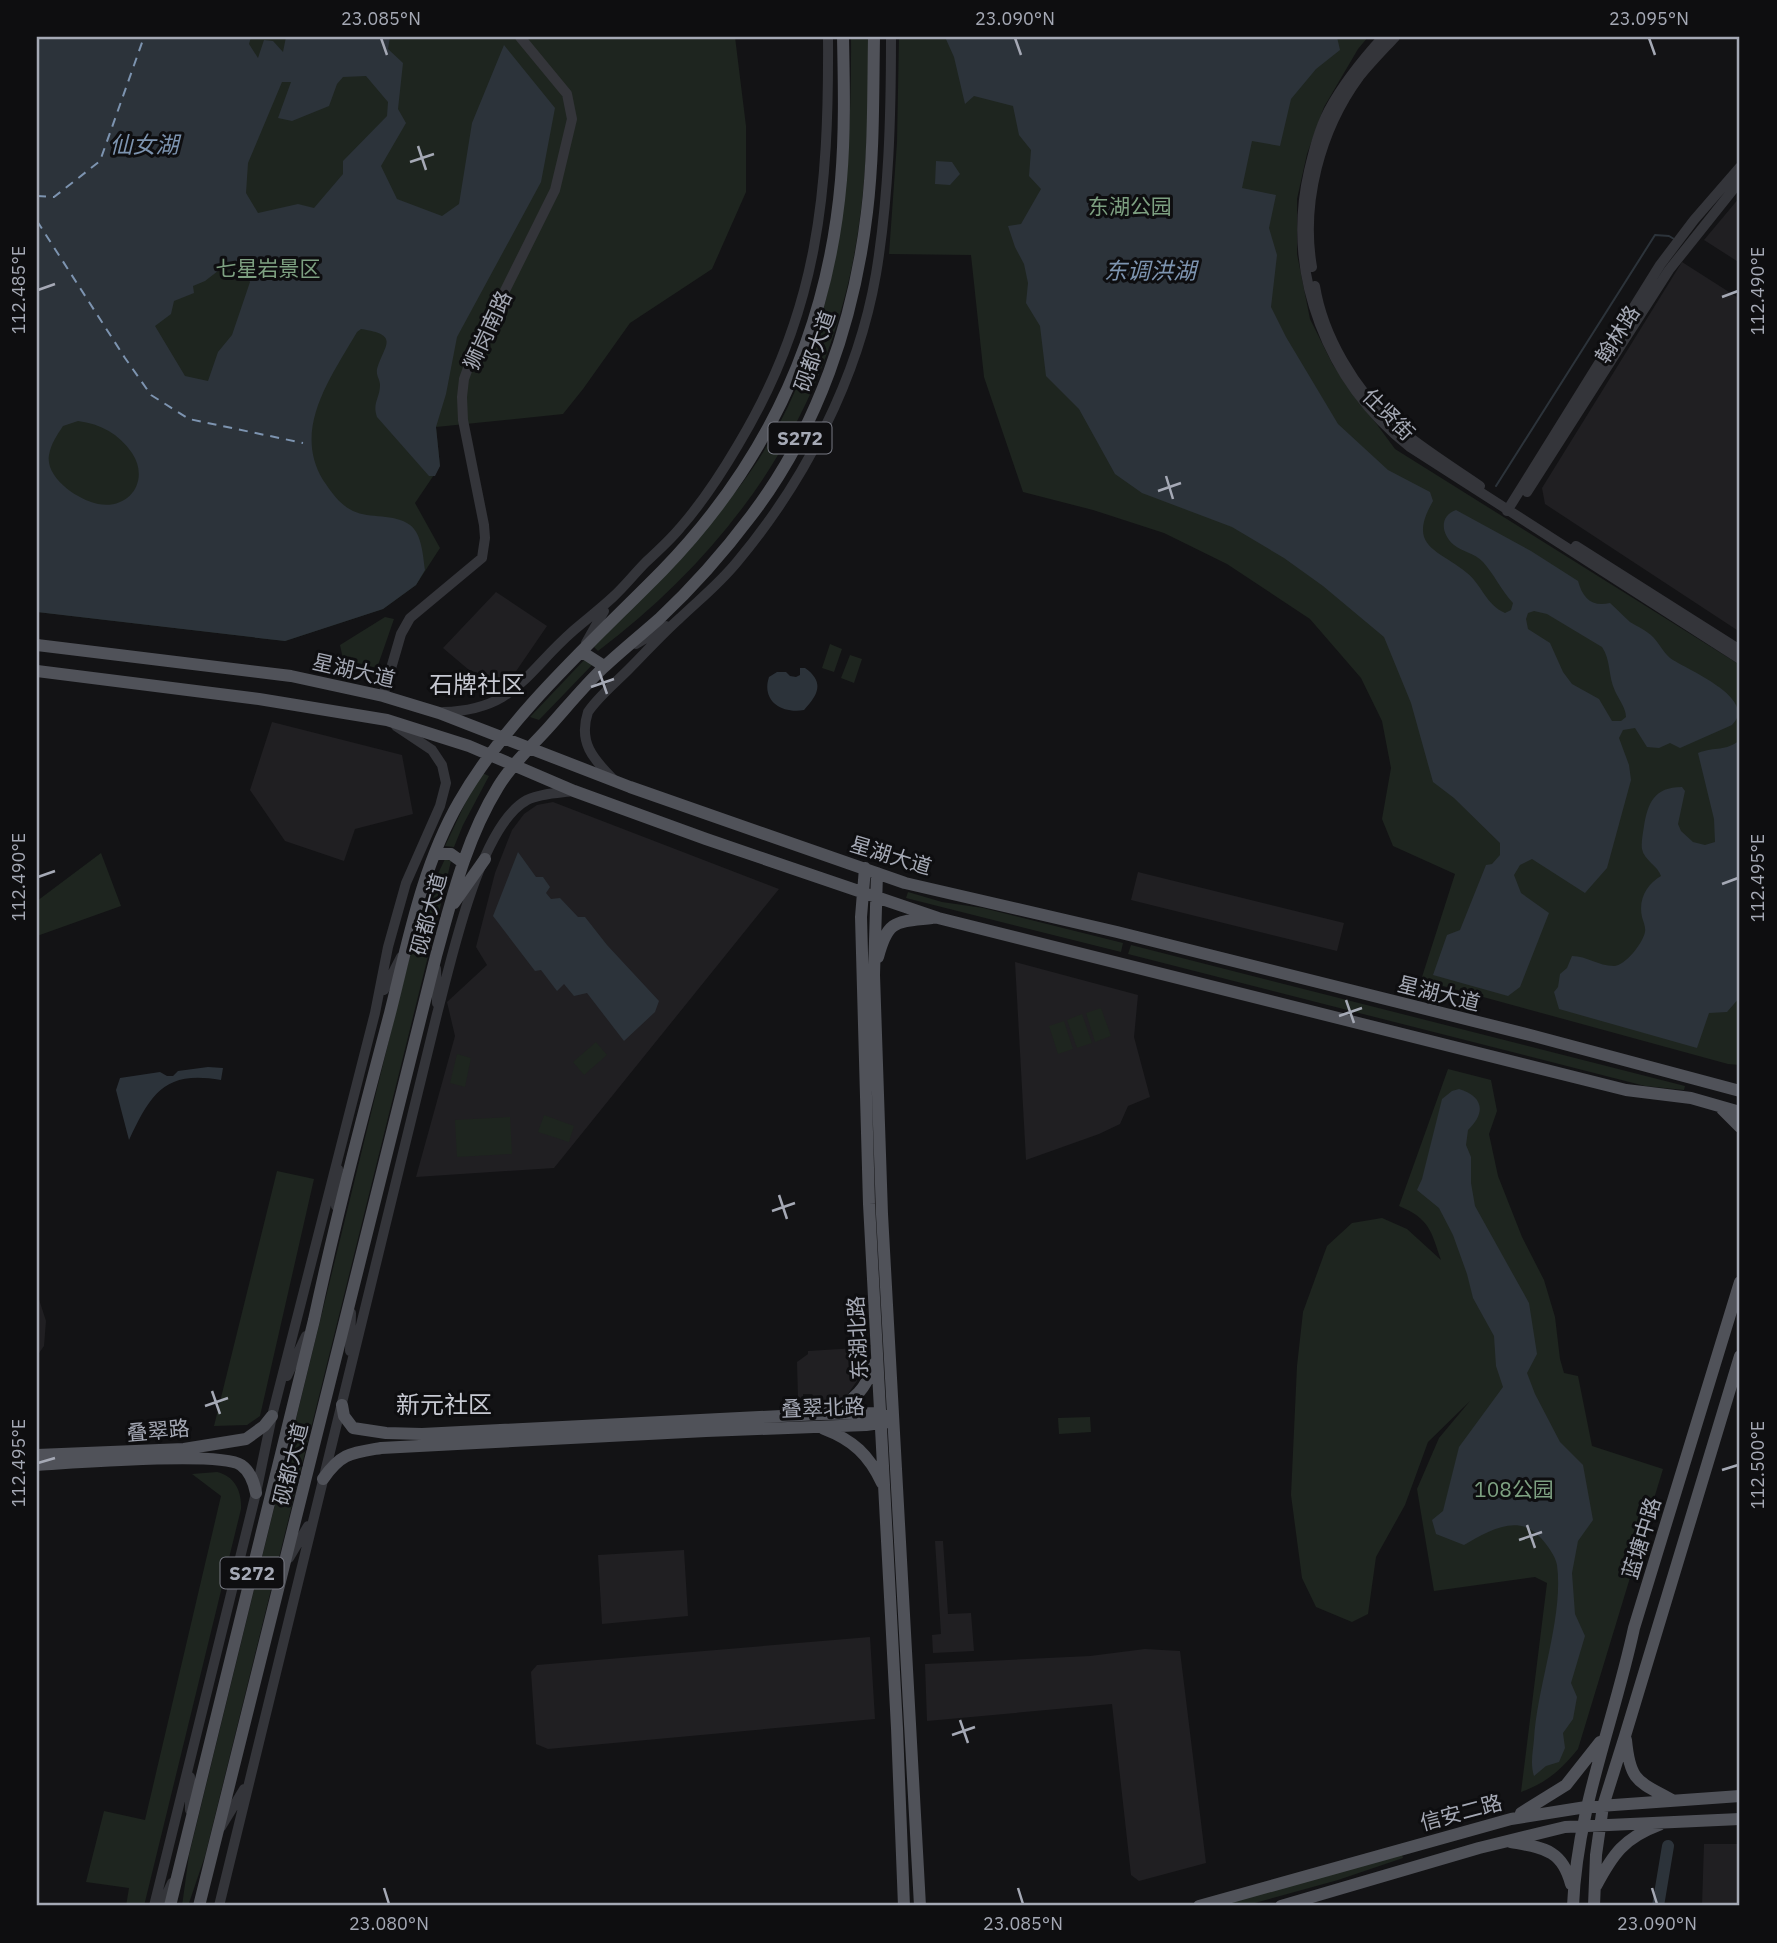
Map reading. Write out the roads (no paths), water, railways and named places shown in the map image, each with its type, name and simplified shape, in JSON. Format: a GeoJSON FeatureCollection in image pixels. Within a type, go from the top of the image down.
{"type":"FeatureCollection","features":[{"type":"Feature","properties":{"kind":"main road","name":"砚都大道"},"geometry":{"type":"LineString","coordinates":[[170,1906],[314,1320],[335,1222],[408,944],[435,854],[459,802],[489,754],[582,652],[686,546],[748,464],[782,401],[808,342],[832,245],[841,181],[843,37]]}},
{"type":"Feature","properties":{"kind":"main road","name":"砚都大道"},"geometry":{"type":"LineString","coordinates":[[199,1906],[436,956],[462,862],[498,786],[604,666],[687,590],[751,516],[776,481],[807,425],[832,367],[850,307],[867,212],[872,147],[874,37]]}},
{"type":"Feature","properties":{"kind":"main road","name":"星湖大道"},"geometry":{"type":"LineString","coordinates":[[37,645],[291,676],[388,697],[504,737],[630,787],[905,883],[1117,932],[1738,1090]]}},
{"type":"Feature","properties":{"kind":"main road"},"geometry":{"type":"LineString","coordinates":[[582,652],[604,666]]}},
{"type":"Feature","properties":{"kind":"main road","name":"星湖大道"},"geometry":{"type":"LineString","coordinates":[[37,671],[259,699],[387,720],[489,754],[626,810],[938,918],[1626,1090],[1690,1098],[1740,1112]]}},
{"type":"Feature","properties":{"kind":"main road"},"geometry":{"type":"LineString","coordinates":[[387,720],[396,713],[397,708],[388,697]]}},
{"type":"Feature","properties":{"kind":"main road"},"geometry":{"type":"LineString","coordinates":[[626,810],[622,798],[630,787]]}},
{"type":"Feature","properties":{"kind":"main road"},"geometry":{"type":"LineString","coordinates":[[435,854],[451,854],[462,862]]}},
{"type":"Feature","properties":{"kind":"main road"},"geometry":{"type":"LineString","coordinates":[[448,912],[485,859]]}},
{"type":"Feature","properties":{"kind":"main road","name":"东湖北路"},"geometry":{"type":"LineString","coordinates":[[871,871],[861,893],[882,1214],[885,1490],[904,1906]]}},
{"type":"Feature","properties":{"kind":"main road","name":"东湖北路"},"geometry":{"type":"LineString","coordinates":[[871,871],[875,898],[868,975],[869,1203],[877,1358],[885,1383]]}},
{"type":"Feature","properties":{"kind":"main road"},"geometry":{"type":"LineString","coordinates":[[868,975],[891,927],[903,922],[938,918]]}},
{"type":"Feature","properties":{"kind":"main road"},"geometry":{"type":"LineString","coordinates":[[1690,1098],[1696,1079]]}},
{"type":"Feature","properties":{"kind":"main road"},"geometry":{"type":"LineString","coordinates":[[1719,1106],[1740,1127]]}},
{"type":"Feature","properties":{"kind":"main road","name":"蓝塘中路"},"geometry":{"type":"LineString","coordinates":[[1573,1900],[1578,1849],[1603,1738],[1649,1578],[1736,1307],[1740,1282]]}},
{"type":"Feature","properties":{"kind":"main road","name":"蓝塘中路"},"geometry":{"type":"LineString","coordinates":[[1594,1906],[1595,1855],[1603,1806],[1740,1356]]}},
{"type":"Feature","properties":{"kind":"main road"},"geometry":{"type":"LineString","coordinates":[[877,1358],[865,1388],[820,1421],[863,1452],[885,1490]]}},
{"type":"Feature","properties":{"kind":"main road","name":"叠翠北路"},"geometry":{"type":"LineString","coordinates":[[342,1405],[353,1428],[386,1433],[422,1434],[885,1418]]}},
{"type":"Feature","properties":{"kind":"main road","name":"叠翠路"},"geometry":{"type":"LineString","coordinates":[[37,1455],[184,1449],[246,1439],[264,1426],[272,1416]]}},
{"type":"Feature","properties":{"kind":"main road","name":"东湖北路"},"geometry":{"type":"LineString","coordinates":[[885,1418],[920,1906]]}},
{"type":"Feature","properties":{"kind":"main road","name":"叠翠北路"},"geometry":{"type":"LineString","coordinates":[[323,1479],[338,1460],[347,1454],[381,1448],[678,1432],[820,1421]]}},
{"type":"Feature","properties":{"kind":"main road"},"geometry":{"type":"LineString","coordinates":[[381,1448],[377,1444],[378,1439],[386,1433]]}},
{"type":"Feature","properties":{"kind":"main road"},"geometry":{"type":"LineString","coordinates":[[208,1459],[214,1458],[217,1453],[212,1444]]}},
{"type":"Feature","properties":{"kind":"main road","name":"叠翠路"},"geometry":{"type":"LineString","coordinates":[[37,1465],[208,1459],[242,1466],[250,1475],[256,1493]]}},
{"type":"Feature","properties":{"kind":"main road"},"geometry":{"type":"LineString","coordinates":[[1649,1578],[1662,1587],[1671,1583]]}},
{"type":"Feature","properties":{"kind":"main road"},"geometry":{"type":"LineString","coordinates":[[1625,1736],[1628,1760],[1636,1778],[1646,1787],[1672,1800]]}},
{"type":"Feature","properties":{"kind":"main road"},"geometry":{"type":"LineString","coordinates":[[1511,1819],[1566,1784],[1603,1738]]}},
{"type":"Feature","properties":{"kind":"main road","name":"信安二路"},"geometry":{"type":"LineString","coordinates":[[1199,1906],[1511,1819],[1586,1807],[1740,1796]]}},
{"type":"Feature","properties":{"kind":"main road","name":"信安二路"},"geometry":{"type":"LineString","coordinates":[[1281,1906],[1504,1841],[1558,1829],[1740,1819]]}},
{"type":"Feature","properties":{"kind":"main road"},"geometry":{"type":"LineString","coordinates":[[1594,1889],[1611,1859],[1622,1846],[1643,1831],[1671,1821]]}},
{"type":"Feature","properties":{"kind":"main road"},"geometry":{"type":"LineString","coordinates":[[1504,1841],[1553,1853],[1568,1871],[1573,1900]]}},
{"type":"Feature","properties":{"kind":"main road"},"geometry":{"type":"LineString","coordinates":[[1402,1848],[1409,1855],[1408,1870]]}},
{"type":"Feature","properties":{"kind":"street","name":"狮岗南路"},"geometry":{"type":"LineString","coordinates":[[388,697],[401,634],[411,618],[482,558],[484,525],[463,421],[464,379],[472,357],[555,190],[572,119],[567,94],[520,37]]}},
{"type":"Feature","properties":{"kind":"street"},"geometry":{"type":"LineString","coordinates":[[439,713],[478,709],[511,694],[569,634],[614,596],[680,528],[729,461],[770,388],[790,341],[805,293],[824,178],[828,37]]}},
{"type":"Feature","properties":{"kind":"street"},"geometry":{"type":"LineString","coordinates":[[613,779],[596,762],[586,744],[584,733],[588,712],[680,618],[710,593],[756,539],[783,500],[822,432],[853,358],[870,303],[880,245],[889,149],[891,37]]}},
{"type":"Feature","properties":{"kind":"street"},"geometry":{"type":"LineString","coordinates":[[1382,37],[1352,71],[1328,112],[1314,149],[1306,184],[1304,260],[1309,293],[1321,330],[1339,366],[1360,399],[1387,429],[1410,447],[1740,659]]}},
{"type":"Feature","properties":{"kind":"street","name":"仕贤街"},"geometry":{"type":"LineString","coordinates":[[1395,37],[1359,77],[1336,115],[1321,153],[1314,184],[1310,259],[1327,327],[1344,362],[1366,394],[1400,429],[1511,510],[1740,650]]}},
{"type":"Feature","properties":{"kind":"street","name":"翰林路"},"geometry":{"type":"LineString","coordinates":[[1511,510],[1660,265],[1740,167]]}},
{"type":"Feature","properties":{"kind":"street","name":"翰林路"},"geometry":{"type":"LineString","coordinates":[[1511,510],[1669,270],[1740,181]]}},
{"type":"Feature","properties":{"kind":"street"},"geometry":{"type":"LineString","coordinates":[[680,528],[723,499]]}},
{"type":"Feature","properties":{"kind":"street"},"geometry":{"type":"LineString","coordinates":[[582,652],[596,621],[614,596]]}},
{"type":"Feature","properties":{"kind":"street"},"geometry":{"type":"LineString","coordinates":[[621,653],[680,618]]}},
{"type":"Feature","properties":{"kind":"street","name":"砚都大道"},"geometry":{"type":"LineString","coordinates":[[155,1906],[256,1493],[272,1416],[375,1013],[388,947],[406,883],[440,806],[446,783],[442,765],[432,750],[387,720]]}},
{"type":"Feature","properties":{"kind":"street","name":"砚都大道"},"geometry":{"type":"LineString","coordinates":[[219,1906],[437,1014],[467,908],[498,831],[518,806],[535,797],[574,791]]}},
{"type":"Feature","properties":{"kind":"street"},"geometry":{"type":"LineString","coordinates":[[375,1013],[408,944]]}},
{"type":"Feature","properties":{"kind":"street"},"geometry":{"type":"LineString","coordinates":[[436,956],[437,1014]]}},
{"type":"Feature","properties":{"kind":"street"},"geometry":{"type":"LineString","coordinates":[[335,1222],[340,1144]]}},
{"type":"Feature","properties":{"kind":"street"},"geometry":{"type":"LineString","coordinates":[[350,1369],[351,1301]]}},
{"type":"Feature","properties":{"kind":"street"},"geometry":{"type":"LineString","coordinates":[[279,1393],[314,1320]]}},
{"type":"Feature","properties":{"kind":"street"},"geometry":{"type":"LineString","coordinates":[[283,1568],[314,1514]]}},
{"type":"Feature","properties":{"kind":"street"},"geometry":{"type":"LineString","coordinates":[[190,1759],[190,1826]]}},
{"type":"Feature","properties":{"kind":"street"},"geometry":{"type":"LineString","coordinates":[[217,1834],[250,1778]]}},
{"type":"Feature","properties":{"kind":"street"},"geometry":{"type":"LineString","coordinates":[[161,1906],[180,1867]]}},
{"type":"Feature","properties":{"kind":"water","name":"仙女湖"},"geometry":{"type":"Polygon","coordinates":[[[37,37],[251,37],[249,44],[258,58],[264,40],[273,41],[283,52],[286,37],[390,37],[388,49],[403,63],[398,109],[406,123],[381,166],[397,199],[442,216],[459,204],[472,123],[504,45],[555,108],[541,182],[457,337],[446,394],[436,427],[440,466],[435,476],[429,476],[377,417],[375,408],[380,385],[377,369],[387,342],[381,334],[361,329],[357,332],[327,385],[313,423],[314,461],[336,498],[353,511],[404,521],[414,529],[421,546],[425,570],[416,585],[383,609],[285,641],[37,612],[37,37]],[[366,76],[343,77],[337,84],[329,106],[292,121],[278,118],[291,82],[282,82],[248,163],[246,193],[258,213],[298,204],[314,208],[343,174],[343,161],[387,116],[388,102],[366,76]],[[227,264],[205,281],[193,286],[194,293],[174,301],[171,314],[155,326],[185,376],[208,381],[218,352],[232,335],[250,282],[241,266],[227,264]],[[78,421],[63,426],[49,455],[49,464],[57,480],[90,502],[109,505],[128,498],[138,483],[139,473],[137,463],[127,446],[109,431],[94,425],[78,421]]]}},
{"type":"Feature","properties":{"kind":"water","name":"东调洪湖"},"geometry":{"type":"Polygon","coordinates":[[[945,37],[1337,37],[1340,50],[1316,69],[1291,99],[1280,146],[1252,141],[1242,188],[1276,195],[1269,228],[1277,255],[1271,307],[1286,337],[1338,424],[1388,470],[1430,492],[1433,501],[1423,529],[1429,546],[1472,578],[1499,609],[1505,613],[1511,610],[1513,603],[1491,572],[1483,562],[1457,547],[1446,536],[1444,521],[1456,510],[1531,551],[1578,581],[1583,593],[1593,603],[1610,603],[1630,622],[1655,639],[1670,658],[1716,685],[1736,705],[1738,715],[1732,725],[1680,748],[1670,743],[1659,748],[1647,747],[1635,728],[1623,730],[1619,738],[1629,765],[1631,780],[1607,868],[1585,893],[1532,859],[1520,865],[1514,875],[1521,893],[1549,913],[1520,987],[1508,996],[1433,975],[1447,935],[1460,930],[1486,865],[1492,864],[1500,855],[1500,843],[1454,798],[1433,782],[1411,703],[1384,637],[1323,586],[1284,558],[1232,527],[1142,493],[1115,474],[1079,409],[1046,376],[1040,326],[1026,303],[1028,283],[1024,264],[1008,226],[1021,224],[1041,189],[1029,176],[1031,150],[1019,135],[1013,106],[974,96],[965,104],[954,57],[945,37]],[[1534,611],[1528,613],[1528,629],[1550,643],[1563,672],[1572,684],[1599,699],[1612,721],[1621,721],[1626,714],[1613,685],[1602,647],[1547,614],[1534,611]]]}},
{"type":"Feature","properties":{"kind":"water"},"geometry":{"type":"Polygon","coordinates":[[[936,161],[952,162],[960,174],[950,185],[935,184],[936,161]]]}},
{"type":"Feature","properties":{"kind":"water"},"geometry":{"type":"Polygon","coordinates":[[[800,668],[805,668],[815,678],[816,694],[804,710],[781,708],[768,693],[769,677],[777,672],[786,672],[796,677],[800,675],[800,668]]]}},
{"type":"Feature","properties":{"kind":"water"},"geometry":{"type":"Polygon","coordinates":[[[1740,740],[1740,997],[1727,1012],[1709,1013],[1697,1048],[1559,1009],[1554,992],[1558,987],[1560,974],[1567,968],[1572,956],[1608,966],[1618,965],[1633,953],[1644,937],[1641,904],[1648,888],[1661,876],[1642,849],[1646,818],[1654,798],[1665,790],[1682,787],[1685,791],[1678,824],[1681,831],[1693,842],[1705,845],[1715,842],[1714,819],[1698,753],[1730,746],[1740,740]]]}},
{"type":"Feature","properties":{"kind":"water"},"geometry":{"type":"Polygon","coordinates":[[[518,852],[536,877],[543,877],[550,887],[546,893],[551,899],[560,898],[578,917],[585,917],[659,1001],[655,1012],[624,1041],[587,993],[574,996],[564,984],[557,991],[541,970],[535,971],[493,916],[518,852]]]}},
{"type":"Feature","properties":{"kind":"water"},"geometry":{"type":"Polygon","coordinates":[[[223,1068],[221,1080],[186,1079],[173,1082],[162,1089],[145,1109],[129,1140],[116,1090],[120,1078],[160,1072],[173,1076],[178,1071],[223,1068]]]}},
{"type":"Feature","properties":{"kind":"water"},"geometry":{"type":"Polygon","coordinates":[[[1459,1089],[1468,1092],[1480,1106],[1474,1124],[1468,1130],[1466,1145],[1471,1157],[1471,1183],[1475,1206],[1529,1303],[1537,1354],[1527,1373],[1560,1442],[1583,1465],[1593,1520],[1578,1541],[1572,1573],[1575,1614],[1585,1636],[1571,1683],[1577,1697],[1573,1719],[1563,1733],[1565,1748],[1559,1762],[1546,1766],[1534,1776],[1532,1758],[1536,1718],[1557,1606],[1556,1561],[1541,1538],[1522,1526],[1513,1525],[1492,1530],[1464,1545],[1436,1534],[1432,1520],[1443,1511],[1459,1447],[1503,1387],[1496,1366],[1494,1336],[1473,1298],[1453,1235],[1439,1208],[1417,1190],[1442,1099],[1459,1089]]]}},
{"type":"Feature","properties":{"kind":"waterway"},"geometry":{"type":"LineString","coordinates":[[1496,486],[1655,235],[1674,239]]}},
{"type":"Feature","properties":{"kind":"waterway"},"geometry":{"type":"LineString","coordinates":[[1658,1906],[1668,1846]]}},
{"type":"Feature","properties":{"kind":"district","name":"石牌社区"},"geometry":{"type":"Point","coordinates":[477,684]}},
{"type":"Feature","properties":{"kind":"district","name":"新元社区"},"geometry":{"type":"Point","coordinates":[444,1404]}},
{"type":"Feature","properties":{"kind":"park label","name":"东湖公园"},"geometry":{"type":"Point","coordinates":[1130,206]}},
{"type":"Feature","properties":{"kind":"park label","name":"七星岩景区"},"geometry":{"type":"Point","coordinates":[268,268]}},
{"type":"Feature","properties":{"kind":"park label","name":"108公园"},"geometry":{"type":"Point","coordinates":[1514,1489]}}]}
